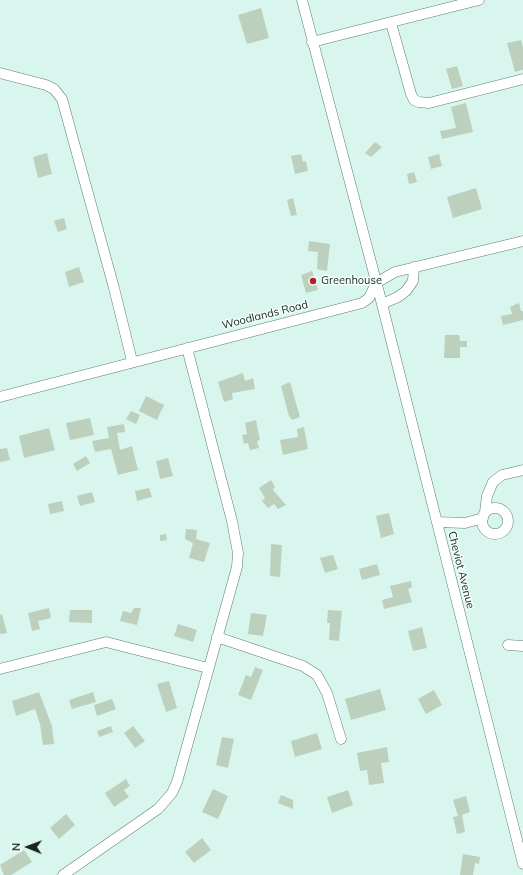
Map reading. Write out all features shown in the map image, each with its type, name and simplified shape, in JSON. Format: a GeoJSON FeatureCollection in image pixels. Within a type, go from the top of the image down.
{"type":"FeatureCollection","features":[{"type":"Feature","properties":{"kind":"street","name":"Cheviot Avenue"},"geometry":{"type":"LineString","coordinates":[[302,0],[382,304],[523,864]]}},
{"type":"Feature","properties":{"kind":"street"},"geometry":{"type":"LineString","coordinates":[[312,42],[476,0]]}},
{"type":"Feature","properties":{"kind":"street"},"geometry":{"type":"LineString","coordinates":[[391,23],[414,100],[429,103],[523,79]]}},
{"type":"Feature","properties":{"kind":"street"},"geometry":{"type":"LineString","coordinates":[[0,73],[46,85],[59,94],[62,99],[114,288],[132,361]]}},
{"type":"Feature","properties":{"kind":"street"},"geometry":{"type":"LineString","coordinates":[[376,283],[395,272],[523,240]]}},
{"type":"Feature","properties":{"kind":"street"},"geometry":{"type":"LineString","coordinates":[[382,304],[398,297],[406,290],[413,281],[414,268]]}},
{"type":"Feature","properties":{"kind":"street","name":"Woodlands Road"},"geometry":{"type":"LineString","coordinates":[[0,397],[132,361],[362,303],[370,298],[376,283]]}},
{"type":"Feature","properties":{"kind":"street"},"geometry":{"type":"LineString","coordinates":[[63,875],[158,808],[172,793],[177,782],[237,567],[238,553],[187,348]]}},
{"type":"Feature","properties":{"kind":"street"},"geometry":{"type":"LineString","coordinates":[[437,522],[465,523],[484,515],[487,496],[493,482],[502,475],[523,470]]}},
{"type":"Feature","properties":{"kind":"street"},"geometry":{"type":"LineString","coordinates":[[217,637],[303,666],[318,675],[327,693],[341,739]]}},
{"type":"Feature","properties":{"kind":"street"},"geometry":{"type":"LineString","coordinates":[[0,669],[106,642],[208,668]]}},
{"type":"Feature","properties":{"kind":"street"},"geometry":{"type":"LineString","coordinates":[[508,645],[523,646]]}},
{"type":"Feature","properties":{"kind":"building"},"geometry":{"type":"Polygon","coordinates":[[[261,8],[269,38],[247,44],[238,15],[261,8]]]}},
{"type":"Feature","properties":{"kind":"building"},"geometry":{"type":"Polygon","coordinates":[[[521,40],[523,48],[523,70],[515,72],[507,43],[521,40]]]}},
{"type":"Feature","properties":{"kind":"building"},"geometry":{"type":"Polygon","coordinates":[[[457,66],[463,86],[452,89],[446,69],[457,66]]]}},
{"type":"Feature","properties":{"kind":"building"},"geometry":{"type":"Polygon","coordinates":[[[466,103],[473,132],[442,139],[440,131],[456,128],[451,107],[466,103]]]}},
{"type":"Feature","properties":{"kind":"building"},"geometry":{"type":"Polygon","coordinates":[[[375,142],[382,147],[371,157],[365,153],[375,142]]]}},
{"type":"Feature","properties":{"kind":"building"},"geometry":{"type":"Polygon","coordinates":[[[47,153],[52,174],[38,178],[33,157],[47,153]]]}},
{"type":"Feature","properties":{"kind":"building"},"geometry":{"type":"Polygon","coordinates":[[[301,154],[303,162],[306,161],[308,171],[295,174],[291,156],[301,154]]]}},
{"type":"Feature","properties":{"kind":"building"},"geometry":{"type":"Polygon","coordinates":[[[439,154],[442,166],[431,169],[428,157],[439,154]]]}},
{"type":"Feature","properties":{"kind":"building"},"geometry":{"type":"Polygon","coordinates":[[[414,172],[417,182],[409,184],[407,174],[414,172]]]}},
{"type":"Feature","properties":{"kind":"building"},"geometry":{"type":"Polygon","coordinates":[[[476,188],[482,209],[453,218],[447,197],[476,188]]]}},
{"type":"Feature","properties":{"kind":"building"},"geometry":{"type":"Polygon","coordinates":[[[293,198],[297,215],[291,216],[287,200],[293,198]]]}},
{"type":"Feature","properties":{"kind":"building"},"geometry":{"type":"Polygon","coordinates":[[[64,218],[67,229],[58,232],[54,221],[64,218]]]}},
{"type":"Feature","properties":{"kind":"building"},"geometry":{"type":"Polygon","coordinates":[[[309,241],[330,244],[327,271],[317,269],[318,252],[308,251],[309,241]]]}},
{"type":"Feature","properties":{"kind":"building"},"geometry":{"type":"Polygon","coordinates":[[[79,267],[84,282],[69,287],[65,272],[79,267]]]}},
{"type":"Feature","properties":{"kind":"building"},"geometry":{"type":"Polygon","coordinates":[[[312,271],[318,290],[306,293],[301,275],[312,271]]]}},
{"type":"Feature","properties":{"kind":"building"},"geometry":{"type":"Polygon","coordinates":[[[519,303],[521,311],[523,311],[523,320],[503,325],[501,316],[512,314],[510,307],[519,303]]]}},
{"type":"Feature","properties":{"kind":"building"},"geometry":{"type":"Polygon","coordinates":[[[445,335],[459,335],[460,341],[467,341],[467,347],[460,347],[460,358],[444,358],[445,335]]]}},
{"type":"Feature","properties":{"kind":"building"},"geometry":{"type":"Polygon","coordinates":[[[243,373],[245,381],[253,378],[255,389],[232,393],[233,399],[224,402],[218,382],[243,373]]]}},
{"type":"Feature","properties":{"kind":"building"},"geometry":{"type":"Polygon","coordinates":[[[290,382],[300,417],[292,420],[289,416],[281,386],[290,382]]]}},
{"type":"Feature","properties":{"kind":"building"},"geometry":{"type":"Polygon","coordinates":[[[146,396],[164,405],[157,420],[139,411],[146,396]]]}},
{"type":"Feature","properties":{"kind":"building"},"geometry":{"type":"Polygon","coordinates":[[[131,411],[140,415],[136,424],[126,419],[131,411]]]}},
{"type":"Feature","properties":{"kind":"building"},"geometry":{"type":"Polygon","coordinates":[[[90,418],[94,435],[70,440],[66,423],[90,418]]]}},
{"type":"Feature","properties":{"kind":"building"},"geometry":{"type":"Polygon","coordinates":[[[256,420],[260,440],[257,441],[259,448],[250,450],[248,443],[244,444],[242,435],[247,434],[245,423],[256,420]]]}},
{"type":"Feature","properties":{"kind":"building"},"geometry":{"type":"Polygon","coordinates":[[[124,424],[125,432],[117,433],[120,450],[132,446],[138,470],[118,475],[111,449],[95,452],[92,441],[109,438],[107,427],[124,424]]]}},
{"type":"Feature","properties":{"kind":"building"},"geometry":{"type":"Polygon","coordinates":[[[304,427],[308,449],[283,455],[280,440],[298,437],[297,429],[304,427]]]}},
{"type":"Feature","properties":{"kind":"building"},"geometry":{"type":"Polygon","coordinates":[[[49,428],[55,450],[24,458],[19,436],[49,428]]]}},
{"type":"Feature","properties":{"kind":"building"},"geometry":{"type":"Polygon","coordinates":[[[7,448],[10,460],[0,462],[0,449],[7,448]]]}},
{"type":"Feature","properties":{"kind":"building"},"geometry":{"type":"Polygon","coordinates":[[[86,456],[90,463],[77,471],[73,464],[86,456]]]}},
{"type":"Feature","properties":{"kind":"building"},"geometry":{"type":"Polygon","coordinates":[[[168,458],[173,476],[160,479],[156,461],[168,458]]]}},
{"type":"Feature","properties":{"kind":"building"},"geometry":{"type":"Polygon","coordinates":[[[271,480],[275,487],[273,490],[286,505],[278,509],[274,504],[268,508],[262,501],[265,498],[259,488],[271,480]]]}},
{"type":"Feature","properties":{"kind":"building"},"geometry":{"type":"Polygon","coordinates":[[[149,488],[152,497],[137,501],[135,491],[149,488]]]}},
{"type":"Feature","properties":{"kind":"building"},"geometry":{"type":"Polygon","coordinates":[[[92,492],[95,502],[80,506],[77,496],[92,492]]]}},
{"type":"Feature","properties":{"kind":"building"},"geometry":{"type":"Polygon","coordinates":[[[62,501],[64,511],[50,514],[48,504],[62,501]]]}},
{"type":"Feature","properties":{"kind":"building"},"geometry":{"type":"Polygon","coordinates":[[[389,513],[394,534],[381,538],[376,516],[389,513]]]}},
{"type":"Feature","properties":{"kind":"building"},"geometry":{"type":"Polygon","coordinates":[[[186,529],[197,530],[196,539],[210,543],[204,562],[189,558],[193,543],[185,539],[186,529]]]}},
{"type":"Feature","properties":{"kind":"building"},"geometry":{"type":"Polygon","coordinates":[[[166,534],[167,540],[160,541],[160,535],[166,534]]]}},
{"type":"Feature","properties":{"kind":"building"},"geometry":{"type":"Polygon","coordinates":[[[271,544],[282,545],[280,577],[270,576],[271,544]]]}},
{"type":"Feature","properties":{"kind":"building"},"geometry":{"type":"Polygon","coordinates":[[[333,555],[338,569],[325,573],[320,558],[333,555]]]}},
{"type":"Feature","properties":{"kind":"building"},"geometry":{"type":"Polygon","coordinates":[[[377,564],[380,575],[362,580],[359,569],[377,564]]]}},
{"type":"Feature","properties":{"kind":"building"},"geometry":{"type":"Polygon","coordinates":[[[411,581],[412,587],[408,589],[412,602],[384,609],[382,600],[393,597],[390,586],[411,581]]]}},
{"type":"Feature","properties":{"kind":"building"},"geometry":{"type":"Polygon","coordinates":[[[49,608],[51,618],[38,621],[40,629],[32,631],[28,613],[49,608]]]}},
{"type":"Feature","properties":{"kind":"building"},"geometry":{"type":"Polygon","coordinates":[[[134,608],[141,608],[137,625],[120,621],[123,611],[131,613],[134,608]]]}},
{"type":"Feature","properties":{"kind":"building"},"geometry":{"type":"Polygon","coordinates":[[[70,610],[92,610],[92,623],[69,622],[70,610]]]}},
{"type":"Feature","properties":{"kind":"building"},"geometry":{"type":"Polygon","coordinates":[[[328,610],[342,611],[339,641],[329,640],[330,623],[327,623],[328,610]]]}},
{"type":"Feature","properties":{"kind":"building"},"geometry":{"type":"Polygon","coordinates":[[[251,613],[267,615],[263,636],[248,634],[251,613]]]}},
{"type":"Feature","properties":{"kind":"building"},"geometry":{"type":"Polygon","coordinates":[[[2,614],[7,633],[0,634],[0,615],[2,614]]]}},
{"type":"Feature","properties":{"kind":"building"},"geometry":{"type":"Polygon","coordinates":[[[178,624],[197,630],[193,642],[174,636],[178,624]]]}},
{"type":"Feature","properties":{"kind":"building"},"geometry":{"type":"Polygon","coordinates":[[[422,627],[427,648],[413,651],[408,631],[422,627]]]}},
{"type":"Feature","properties":{"kind":"building"},"geometry":{"type":"Polygon","coordinates":[[[255,667],[263,670],[251,700],[238,695],[246,675],[251,677],[255,667]]]}},
{"type":"Feature","properties":{"kind":"building"},"geometry":{"type":"Polygon","coordinates":[[[169,681],[177,708],[166,712],[157,684],[169,681]]]}},
{"type":"Feature","properties":{"kind":"building"},"geometry":{"type":"Polygon","coordinates":[[[380,689],[386,710],[351,720],[345,699],[380,689]]]}},
{"type":"Feature","properties":{"kind":"building"},"geometry":{"type":"Polygon","coordinates":[[[434,690],[442,705],[426,714],[418,699],[434,690]]]}},
{"type":"Feature","properties":{"kind":"building"},"geometry":{"type":"Polygon","coordinates":[[[39,692],[52,726],[54,744],[43,745],[40,724],[35,709],[16,716],[12,701],[39,692]]]}},
{"type":"Feature","properties":{"kind":"building"},"geometry":{"type":"Polygon","coordinates":[[[93,692],[96,702],[72,709],[69,700],[93,692]]]}},
{"type":"Feature","properties":{"kind":"building"},"geometry":{"type":"Polygon","coordinates":[[[112,699],[116,709],[97,716],[94,705],[112,699]]]}},
{"type":"Feature","properties":{"kind":"building"},"geometry":{"type":"Polygon","coordinates":[[[111,726],[113,732],[99,737],[97,731],[111,726]]]}},
{"type":"Feature","properties":{"kind":"building"},"geometry":{"type":"Polygon","coordinates":[[[133,726],[145,741],[135,748],[124,733],[133,726]]]}},
{"type":"Feature","properties":{"kind":"building"},"geometry":{"type":"Polygon","coordinates":[[[317,733],[322,749],[295,757],[291,741],[317,733]]]}},
{"type":"Feature","properties":{"kind":"building"},"geometry":{"type":"Polygon","coordinates":[[[222,737],[234,739],[228,768],[216,765],[222,737]]]}},
{"type":"Feature","properties":{"kind":"building"},"geometry":{"type":"Polygon","coordinates":[[[387,747],[389,762],[381,763],[384,783],[369,785],[367,770],[360,771],[357,753],[387,747]]]}},
{"type":"Feature","properties":{"kind":"building"},"geometry":{"type":"Polygon","coordinates":[[[126,779],[130,786],[124,790],[129,797],[114,807],[105,793],[126,779]]]}},
{"type":"Feature","properties":{"kind":"building"},"geometry":{"type":"Polygon","coordinates":[[[213,789],[228,796],[218,819],[202,812],[213,789]]]}},
{"type":"Feature","properties":{"kind":"building"},"geometry":{"type":"Polygon","coordinates":[[[348,790],[353,805],[332,813],[327,797],[348,790]]]}},
{"type":"Feature","properties":{"kind":"building"},"geometry":{"type":"Polygon","coordinates":[[[281,795],[293,800],[293,809],[278,803],[281,795]]]}},
{"type":"Feature","properties":{"kind":"building"},"geometry":{"type":"Polygon","coordinates":[[[466,796],[470,812],[462,815],[465,832],[457,834],[453,817],[458,816],[453,800],[466,796]]]}},
{"type":"Feature","properties":{"kind":"building"},"geometry":{"type":"Polygon","coordinates":[[[66,814],[75,825],[59,839],[50,828],[66,814]]]}},
{"type":"Feature","properties":{"kind":"building"},"geometry":{"type":"Polygon","coordinates":[[[202,838],[211,850],[194,863],[185,852],[202,838]]]}},
{"type":"Feature","properties":{"kind":"building"},"geometry":{"type":"Polygon","coordinates":[[[24,850],[32,862],[11,875],[4,875],[0,865],[24,850]]]}},
{"type":"Feature","properties":{"kind":"building"},"geometry":{"type":"Polygon","coordinates":[[[463,854],[480,857],[479,864],[475,863],[473,875],[460,875],[463,854]]]}},
{"type":"Feature","properties":{"kind":"place","name":"Greenhouse"},"geometry":{"type":"Point","coordinates":[313,281]}}]}
